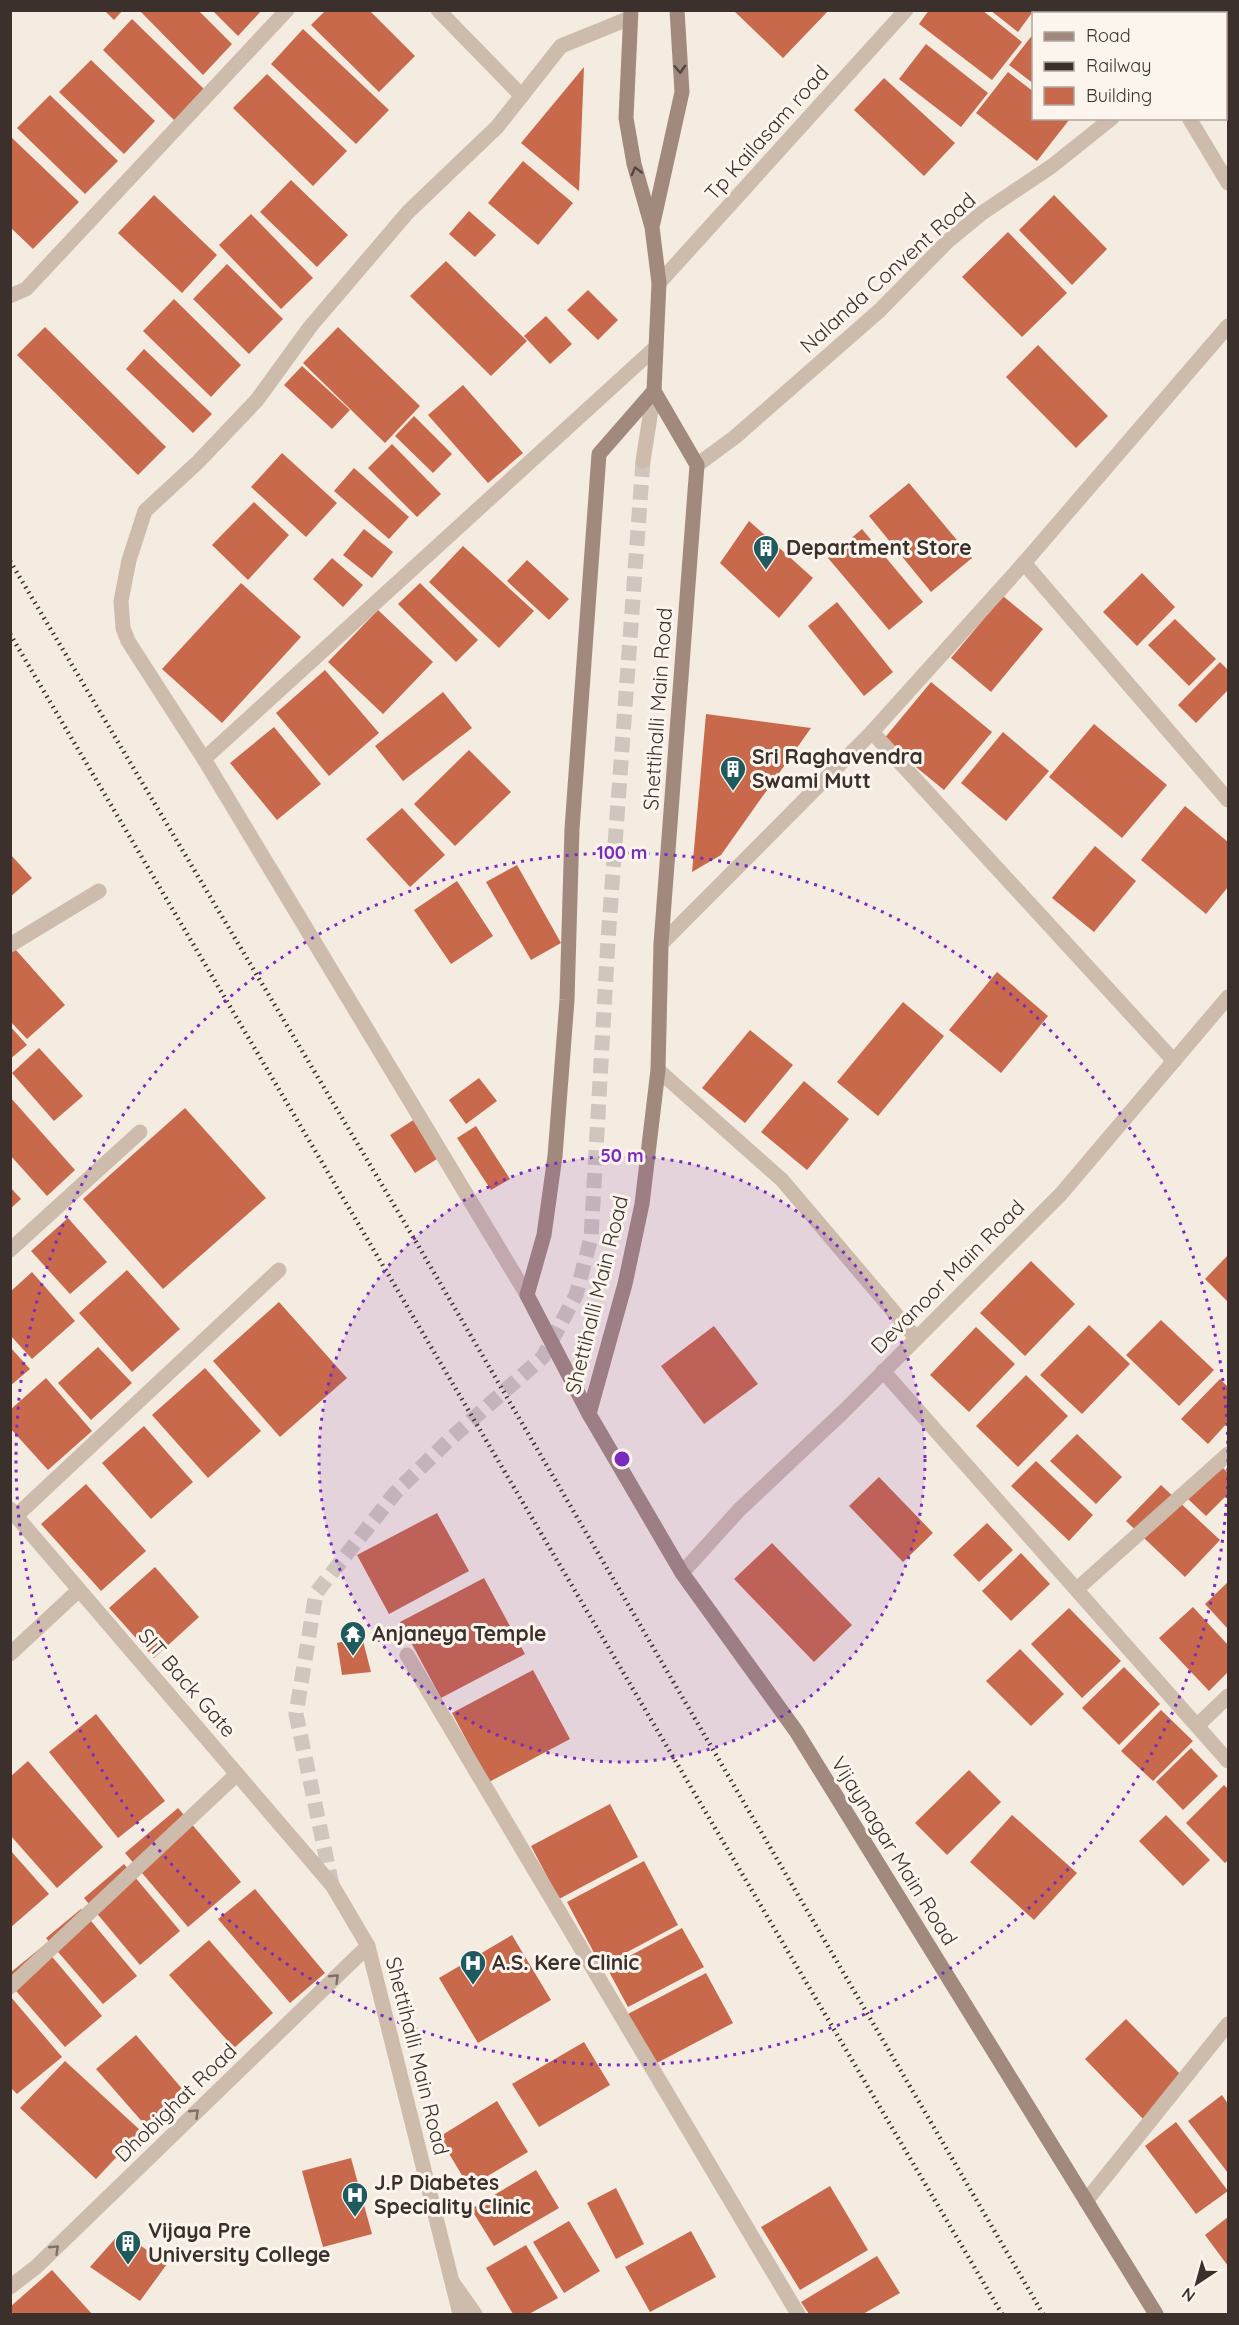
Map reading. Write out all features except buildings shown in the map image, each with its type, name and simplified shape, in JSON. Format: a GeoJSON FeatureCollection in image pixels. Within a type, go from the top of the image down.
{"type":"FeatureCollection","features":[{"type":"Feature","properties":{"kind":"main road"},"geometry":{"type":"LineString","coordinates":[[652,227],[682,92],[677,10]]}},
{"type":"Feature","properties":{"kind":"main road"},"geometry":{"type":"LineString","coordinates":[[631,14],[626,118],[634,164],[652,227],[659,283],[654,392],[697,465]]}},
{"type":"Feature","properties":{"kind":"main road"},"geometry":{"type":"LineString","coordinates":[[527,1295],[544,1235],[555,1156],[567,1000],[572,829],[599,454],[654,392]]}},
{"type":"Feature","properties":{"kind":"main road","name":"Shettihalli Main Road"},"geometry":{"type":"LineString","coordinates":[[589,1414],[625,1284],[642,1204],[658,1070],[661,944],[697,465]]}},
{"type":"Feature","properties":{"kind":"main road","name":"Vijaynagar Main Road"},"geometry":{"type":"LineString","coordinates":[[527,1295],[589,1414],[682,1573],[796,1731],[1156,2314]]}},
{"type":"Feature","properties":{"kind":"street"},"geometry":{"type":"LineString","coordinates":[[10,296],[26,289],[287,10]]}},
{"type":"Feature","properties":{"kind":"street"},"geometry":{"type":"LineString","coordinates":[[438,10],[522,96]]}},
{"type":"Feature","properties":{"kind":"street","name":"Tp Kailasam road"},"geometry":{"type":"LineString","coordinates":[[659,283],[906,10]]}},
{"type":"Feature","properties":{"kind":"street"},"geometry":{"type":"LineString","coordinates":[[527,1295],[204,759],[128,641],[123,628],[123,590],[129,560],[145,512],[198,462],[256,400],[310,327],[408,212],[497,128],[561,46],[631,14]]}},
{"type":"Feature","properties":{"kind":"street","name":"Nalanda Convent Road"},"geometry":{"type":"LineString","coordinates":[[697,465],[735,437],[879,311],[948,241],[982,213],[1052,166],[1110,120]]}},
{"type":"Feature","properties":{"kind":"street"},"geometry":{"type":"LineString","coordinates":[[1190,120],[1228,183]]}},
{"type":"Feature","properties":{"kind":"street"},"geometry":{"type":"LineString","coordinates":[[661,944],[872,732],[1024,563],[1228,326]]}},
{"type":"Feature","properties":{"kind":"street"},"geometry":{"type":"LineString","coordinates":[[204,759],[656,347]]}},
{"type":"Feature","properties":{"kind":"street"},"geometry":{"type":"LineString","coordinates":[[643,461],[654,392]]}},
{"type":"Feature","properties":{"kind":"street"},"geometry":{"type":"LineString","coordinates":[[1024,563],[1228,800]]}},
{"type":"Feature","properties":{"kind":"street"},"geometry":{"type":"LineString","coordinates":[[872,732],[1174,1061]]}},
{"type":"Feature","properties":{"kind":"street"},"geometry":{"type":"LineString","coordinates":[[10,945],[99,891]]}},
{"type":"Feature","properties":{"kind":"street","name":"Devanoor Main Road"},"geometry":{"type":"LineString","coordinates":[[682,1573],[739,1510],[1061,1194],[1228,997]]}},
{"type":"Feature","properties":{"kind":"street"},"geometry":{"type":"LineString","coordinates":[[658,1070],[782,1180],[916,1338]]}},
{"type":"Feature","properties":{"kind":"street"},"geometry":{"type":"LineString","coordinates":[[10,1250],[140,1132]]}},
{"type":"Feature","properties":{"kind":"street"},"geometry":{"type":"LineString","coordinates":[[13,1513],[279,1270]]}},
{"type":"Feature","properties":{"kind":"street"},"geometry":{"type":"LineString","coordinates":[[883,1371],[1228,1761]]}},
{"type":"Feature","properties":{"kind":"street"},"geometry":{"type":"LineString","coordinates":[[1077,1589],[1228,1454]]}},
{"type":"Feature","properties":{"kind":"street","name":"SIT Back Gate"},"geometry":{"type":"LineString","coordinates":[[13,1513],[332,1885]]}},
{"type":"Feature","properties":{"kind":"street"},"geometry":{"type":"LineString","coordinates":[[10,1654],[79,1590]]}},
{"type":"Feature","properties":{"kind":"street"},"geometry":{"type":"LineString","coordinates":[[407,1656],[798,2314]]}},
{"type":"Feature","properties":{"kind":"street"},"geometry":{"type":"LineString","coordinates":[[1198,1725],[1228,1696]]}},
{"type":"Feature","properties":{"kind":"street"},"geometry":{"type":"LineString","coordinates":[[10,1988],[237,1774]]}},
{"type":"Feature","properties":{"kind":"street","name":"Shettihalli Main Road"},"geometry":{"type":"LineString","coordinates":[[332,1885],[368,1946],[460,2314]]}},
{"type":"Feature","properties":{"kind":"street","name":"Dhobighat Road"},"geometry":{"type":"LineString","coordinates":[[10,2287],[36,2267],[368,1946]]}},
{"type":"Feature","properties":{"kind":"street"},"geometry":{"type":"LineString","coordinates":[[1086,2201],[1228,2024]]}},
{"type":"Feature","properties":{"kind":"street"},"geometry":{"type":"LineString","coordinates":[[452,2281],[475,2314]]}},
{"type":"Feature","properties":{"kind":"tunnel"},"geometry":{"type":"LineString","coordinates":[[332,1885],[296,1714],[316,1593],[395,1493],[448,1441],[543,1357],[576,1295],[591,1238],[608,940],[643,461]]}},
{"type":"Feature","properties":{"kind":"railway"},"geometry":{"type":"LineString","coordinates":[[10,561],[419,1247],[1043,2314]]}},
{"type":"Feature","properties":{"kind":"railway"},"geometry":{"type":"LineString","coordinates":[[10,634],[1002,2314]]}},
{"type":"Feature","properties":{"kind":"place","name":"Department Store"},"geometry":{"type":"Point","coordinates":[766,571]}},
{"type":"Feature","properties":{"kind":"place","name":"Sri Raghavendra Swami Mutt"},"geometry":{"type":"Point","coordinates":[733,792]}},
{"type":"Feature","properties":{"kind":"place","name":"Anjaneya Temple"},"geometry":{"type":"Point","coordinates":[353,1657]}},
{"type":"Feature","properties":{"kind":"place","name":"A.S. Kere Clinic"},"geometry":{"type":"Point","coordinates":[473,1986]}},
{"type":"Feature","properties":{"kind":"place","name":"J.P Diabetes Speciality Clinic"},"geometry":{"type":"Point","coordinates":[355,2218]}},
{"type":"Feature","properties":{"kind":"place","name":"Vijaya Pre University College"},"geometry":{"type":"Point","coordinates":[128,2266]}}]}
